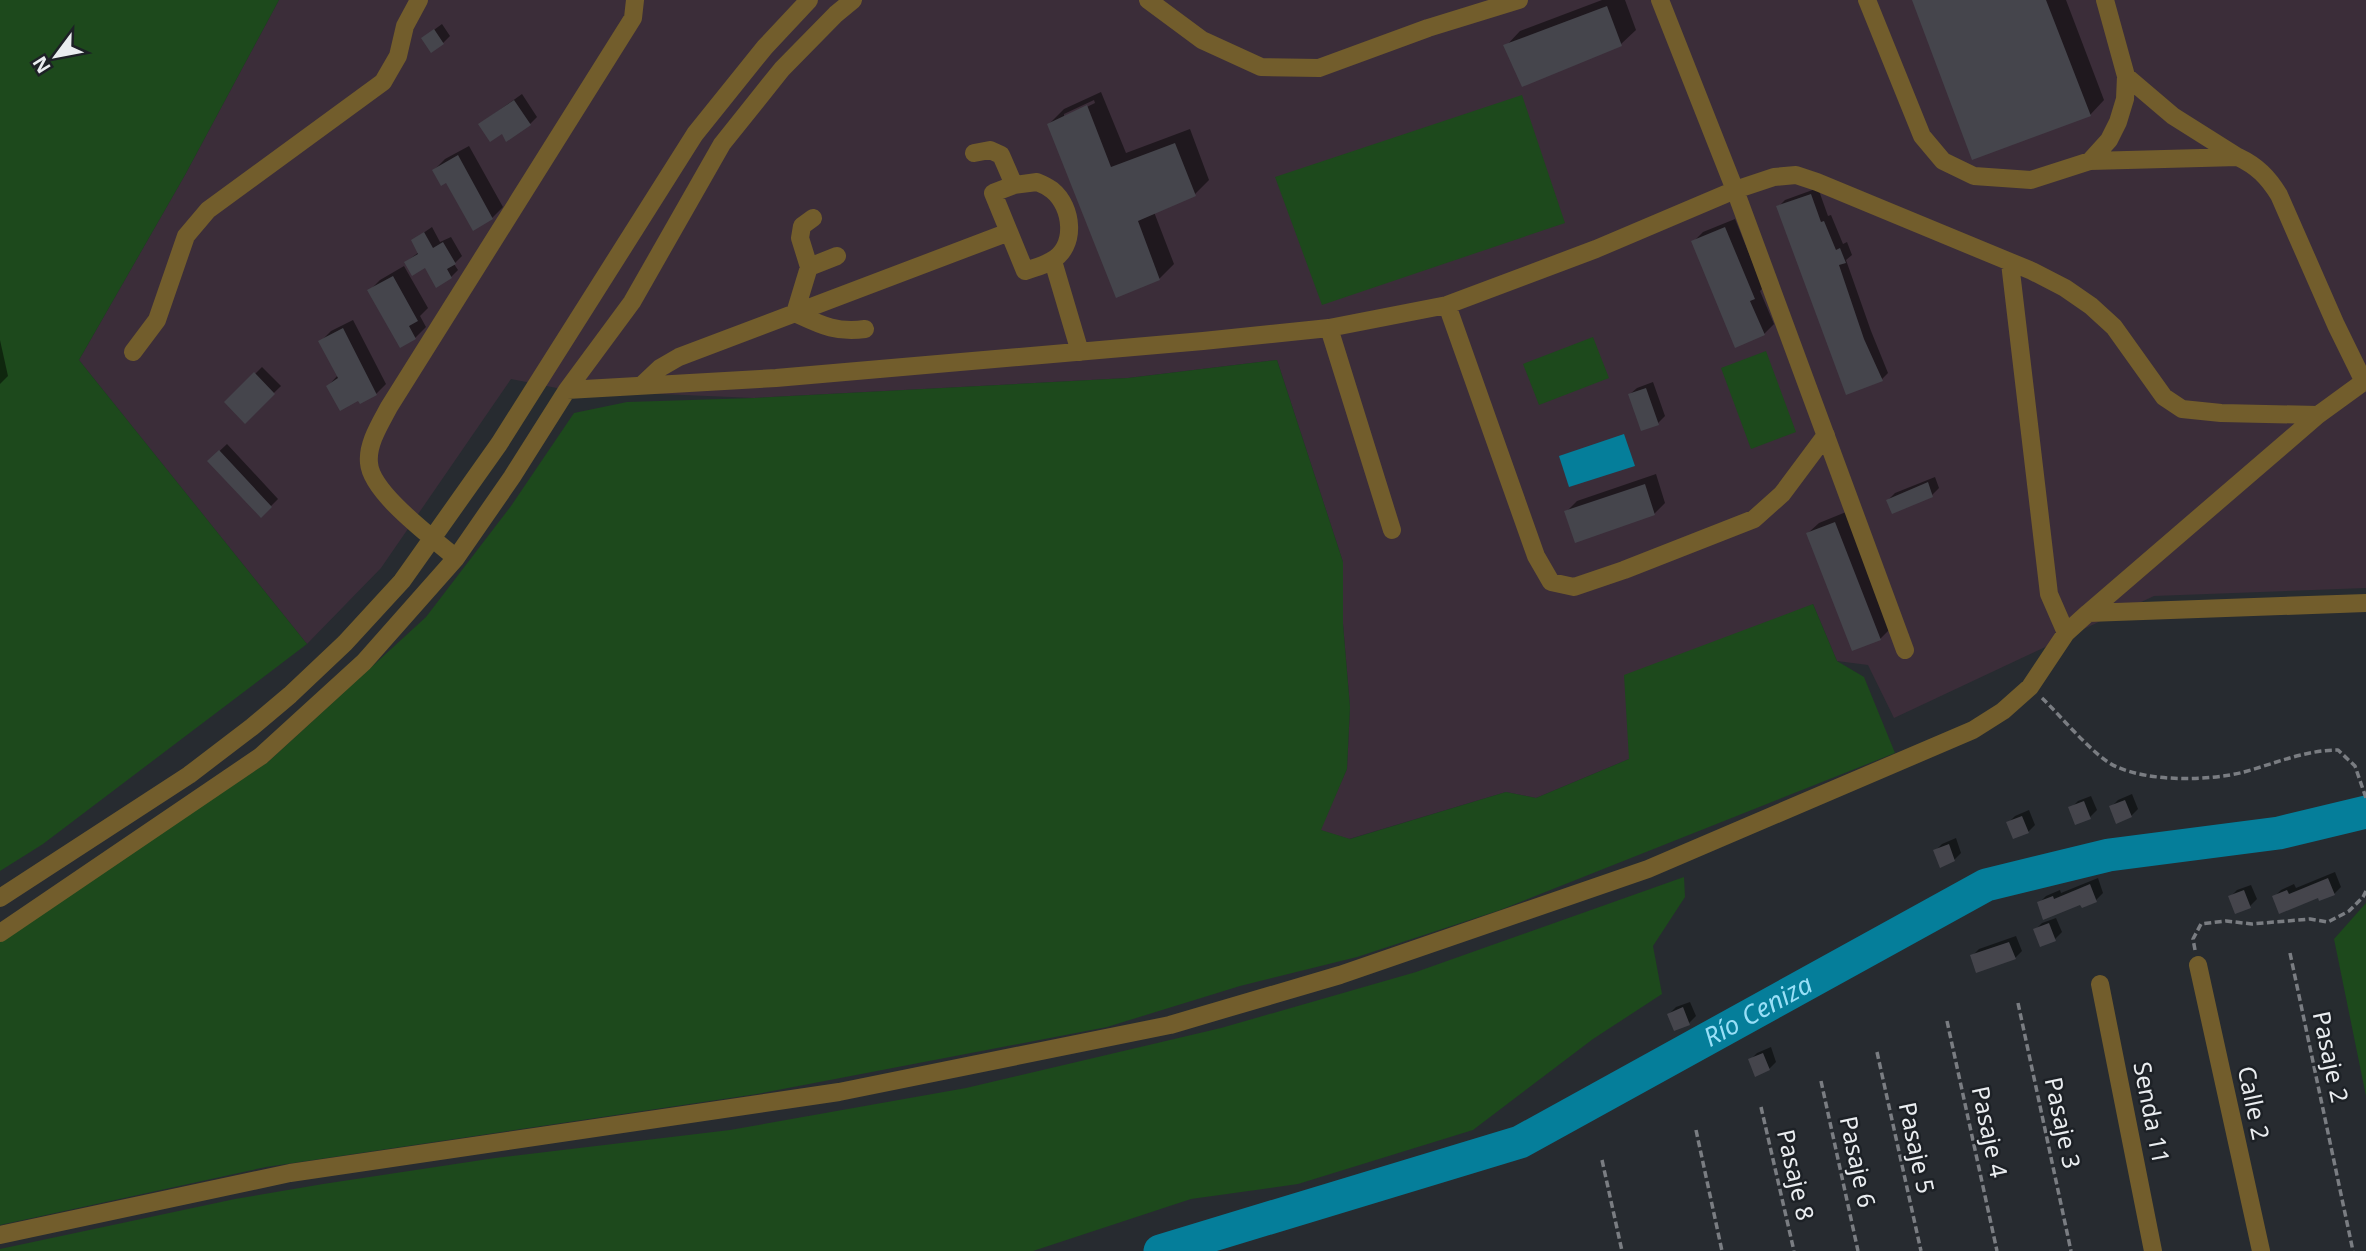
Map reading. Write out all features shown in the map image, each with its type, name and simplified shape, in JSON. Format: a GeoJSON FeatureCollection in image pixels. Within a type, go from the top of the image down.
{"type":"FeatureCollection","features":[{"type":"Feature","properties":{"kind":"street"},"geometry":{"type":"LineString","coordinates":[[133,352],[157,320],[186,236],[208,210],[383,82],[398,56],[405,26],[419,0]]}},
{"type":"Feature","properties":{"kind":"street"},"geometry":{"type":"LineString","coordinates":[[456,558],[397,507],[377,485],[368,461],[372,442],[389,407],[633,18],[635,0]]}},
{"type":"Feature","properties":{"kind":"street"},"geometry":{"type":"LineString","coordinates":[[0,898],[189,775],[252,727],[345,643],[402,581],[499,444],[695,134],[765,47],[809,0]]}},
{"type":"Feature","properties":{"kind":"street"},"geometry":{"type":"LineString","coordinates":[[0,933],[261,756],[364,662],[456,558],[512,477],[567,390],[632,302],[722,144],[782,69],[853,0]]}},
{"type":"Feature","properties":{"kind":"street"},"geometry":{"type":"LineString","coordinates":[[1148,0],[1202,40],[1261,67],[1319,68],[1428,28],[1519,0]]}},
{"type":"Feature","properties":{"kind":"street"},"geometry":{"type":"LineString","coordinates":[[1660,0],[1735,190],[1905,650]]}},
{"type":"Feature","properties":{"kind":"street"},"geometry":{"type":"LineString","coordinates":[[1867,0],[1922,135],[1943,161],[1974,176],[2031,180],[2090,161],[2238,157]]}},
{"type":"Feature","properties":{"kind":"street"},"geometry":{"type":"LineString","coordinates":[[2090,161],[2109,140],[2125,99],[2126,76],[2105,0]]}},
{"type":"Feature","properties":{"kind":"street"},"geometry":{"type":"LineString","coordinates":[[0,1235],[290,1173],[839,1092],[1170,1026],[1340,975],[1648,869],[1973,730],[2003,711],[2031,687],[2066,633],[2088,613],[2318,415],[2365,381],[2269,178],[2253,164],[2173,116],[2126,76]]}},
{"type":"Feature","properties":{"kind":"street"},"geometry":{"type":"LineString","coordinates":[[974,153],[990,150],[1001,155],[1014,185]]}},
{"type":"Feature","properties":{"kind":"street"},"geometry":{"type":"LineString","coordinates":[[567,390],[776,378],[1329,328],[1447,305],[1595,249],[1735,190],[1774,177],[1796,176],[1817,182],[2065,288],[2091,306],[2114,327],[2164,397],[2182,409],[2221,413],[2318,415]]}},
{"type":"Feature","properties":{"kind":"street"},"geometry":{"type":"LineString","coordinates":[[1037,182],[1053,191],[1065,208],[1070,229],[1065,248],[1052,261],[1025,271],[1009,232],[993,193],[1014,185],[1037,182]]}},
{"type":"Feature","properties":{"kind":"street"},"geometry":{"type":"LineString","coordinates":[[795,313],[809,267],[800,238],[802,226],[813,218]]}},
{"type":"Feature","properties":{"kind":"street"},"geometry":{"type":"LineString","coordinates":[[643,384],[660,368],[679,357],[1009,232]]}},
{"type":"Feature","properties":{"kind":"street"},"geometry":{"type":"LineString","coordinates":[[809,267],[837,256]]}},
{"type":"Feature","properties":{"kind":"street"},"geometry":{"type":"LineString","coordinates":[[1052,261],[1080,352]]}},
{"type":"Feature","properties":{"kind":"street"},"geometry":{"type":"LineString","coordinates":[[2010,263],[2049,594],[2066,633]]}},
{"type":"Feature","properties":{"kind":"street"},"geometry":{"type":"LineString","coordinates":[[1447,305],[1536,556],[1551,582],[1574,587],[1754,519],[1782,494],[1826,435]]}},
{"type":"Feature","properties":{"kind":"street"},"geometry":{"type":"LineString","coordinates":[[795,313],[826,327],[848,331],[865,328]]}},
{"type":"Feature","properties":{"kind":"street"},"geometry":{"type":"LineString","coordinates":[[1329,328],[1392,530]]}},
{"type":"Feature","properties":{"kind":"street"},"geometry":{"type":"LineString","coordinates":[[2088,613],[2366,603]]}},
{"type":"Feature","properties":{"kind":"street","name":"Calle 2"},"geometry":{"type":"LineString","coordinates":[[2197,965],[2261,1251]]}},
{"type":"Feature","properties":{"kind":"street","name":"Senda 11"},"geometry":{"type":"LineString","coordinates":[[2100,984],[2153,1251]]}},
{"type":"Feature","properties":{"kind":"path"},"geometry":{"type":"LineString","coordinates":[[2031,687],[2086,742],[2116,766],[2149,775],[2209,778],[2242,772],[2320,750],[2338,750],[2355,766],[2366,798]]}},
{"type":"Feature","properties":{"kind":"path"},"geometry":{"type":"LineString","coordinates":[[2197,965],[2193,940],[2201,923],[2226,921],[2252,924],[2310,919],[2328,922],[2349,911],[2364,897],[2366,891]]}},
{"type":"Feature","properties":{"kind":"path","name":"Pasaje 2"},"geometry":{"type":"LineString","coordinates":[[2290,953],[2353,1251]]}},
{"type":"Feature","properties":{"kind":"path","name":"Pasaje 3"},"geometry":{"type":"LineString","coordinates":[[2018,1003],[2071,1251]]}},
{"type":"Feature","properties":{"kind":"path","name":"Pasaje 4"},"geometry":{"type":"LineString","coordinates":[[1947,1021],[1997,1251]]}},
{"type":"Feature","properties":{"kind":"path","name":"Pasaje 5"},"geometry":{"type":"LineString","coordinates":[[1877,1052],[1921,1251]]}},
{"type":"Feature","properties":{"kind":"path","name":"Pasaje 6"},"geometry":{"type":"LineString","coordinates":[[1821,1081],[1858,1251]]}},
{"type":"Feature","properties":{"kind":"path","name":"Pasaje 8"},"geometry":{"type":"LineString","coordinates":[[1761,1107],[1794,1251]]}},
{"type":"Feature","properties":{"kind":"path"},"geometry":{"type":"LineString","coordinates":[[1696,1130],[1722,1251]]}},
{"type":"Feature","properties":{"kind":"path"},"geometry":{"type":"LineString","coordinates":[[1602,1160],[1622,1251]]}},
{"type":"Feature","properties":{"kind":"shaded area"},"geometry":{"type":"Polygon","coordinates":[[[279,0],[2366,0],[2366,588],[2154,596],[1894,718],[1868,665],[1837,661],[1813,604],[1629,759],[1536,798],[1506,792],[1349,839],[1320,830],[1347,769],[1350,707],[1343,624],[1343,562],[1277,360],[1128,378],[754,398],[567,390],[511,379],[381,568],[307,644],[79,360],[185,175],[279,0]]]}},
{"type":"Feature","properties":{"kind":"green space"},"geometry":{"type":"Polygon","coordinates":[[[0,0],[279,0],[185,175],[79,360],[307,644],[43,844],[0,871],[0,0]]]}},
{"type":"Feature","properties":{"kind":"green space"},"geometry":{"type":"Polygon","coordinates":[[[1522,95],[1565,223],[1322,305],[1275,177],[1522,95]]]}},
{"type":"Feature","properties":{"kind":"green space"},"geometry":{"type":"Polygon","coordinates":[[[1593,337],[1609,378],[1539,405],[1523,364],[1593,337]]]}},
{"type":"Feature","properties":{"kind":"green space"},"geometry":{"type":"Polygon","coordinates":[[[1766,351],[1796,432],[1751,449],[1721,368],[1766,351]]]}},
{"type":"Feature","properties":{"kind":"green space"},"geometry":{"type":"Polygon","coordinates":[[[1277,360],[1343,562],[1343,624],[1350,707],[1347,769],[1321,830],[1350,839],[1506,792],[1536,798],[1629,759],[1624,675],[1813,604],[1837,661],[1864,677],[1895,753],[1500,910],[1357,957],[1240,986],[1107,1027],[757,1094],[266,1167],[0,1225],[0,940],[268,762],[426,617],[511,506],[574,413],[627,402],[1128,378],[1277,360]]]}},
{"type":"Feature","properties":{"kind":"green space"},"geometry":{"type":"Polygon","coordinates":[[[1684,877],[1685,897],[1653,946],[1662,994],[1593,1039],[1473,1130],[1298,1184],[1191,1199],[1033,1251],[0,1251],[235,1199],[323,1184],[495,1158],[730,1130],[966,1088],[1221,1028],[1416,972],[1684,877]]]}},
{"type":"Feature","properties":{"kind":"green space"},"geometry":{"type":"Polygon","coordinates":[[[2366,903],[2366,1096],[2334,939],[2366,903]]]}},
{"type":"Feature","properties":{"kind":"water"},"geometry":{"type":"Polygon","coordinates":[[[1624,434],[1635,466],[1569,487],[1559,456],[1624,434]]]}},
{"type":"Feature","properties":{"kind":"building"},"geometry":{"type":"Polygon","coordinates":[[[1912,0],[2046,0],[2091,116],[1972,160],[1912,0]]]}},
{"type":"Feature","properties":{"kind":"building"},"geometry":{"type":"Polygon","coordinates":[[[1607,6],[1622,46],[1522,87],[1503,45],[1607,6]]]}},
{"type":"Feature","properties":{"kind":"building"},"geometry":{"type":"Polygon","coordinates":[[[434,29],[444,44],[431,53],[421,38],[434,29]]]}},
{"type":"Feature","properties":{"kind":"building"},"geometry":{"type":"Polygon","coordinates":[[[514,100],[531,125],[506,142],[502,134],[490,142],[478,124],[514,100]]]}},
{"type":"Feature","properties":{"kind":"building"},"geometry":{"type":"Polygon","coordinates":[[[1087,105],[1111,167],[1175,143],[1196,196],[1138,221],[1160,280],[1116,298],[1047,124],[1087,105]]]}},
{"type":"Feature","properties":{"kind":"building"},"geometry":{"type":"Polygon","coordinates":[[[458,155],[493,219],[473,231],[446,183],[441,186],[432,170],[458,155]]]}},
{"type":"Feature","properties":{"kind":"building"},"geometry":{"type":"Polygon","coordinates":[[[1811,194],[1821,222],[1824,221],[1836,250],[1840,248],[1846,263],[1839,265],[1864,339],[1883,381],[1846,395],[1776,206],[1811,194]]]}},
{"type":"Feature","properties":{"kind":"building"},"geometry":{"type":"Polygon","coordinates":[[[1725,227],[1755,299],[1750,301],[1765,335],[1735,348],[1691,241],[1725,227]]]}},
{"type":"Feature","properties":{"kind":"building"},"geometry":{"type":"Polygon","coordinates":[[[424,232],[433,248],[443,242],[456,264],[447,269],[452,278],[436,288],[425,268],[412,276],[404,262],[418,254],[411,240],[424,232]]]}},
{"type":"Feature","properties":{"kind":"building"},"geometry":{"type":"Polygon","coordinates":[[[393,276],[418,321],[409,326],[416,339],[400,348],[367,290],[393,276]]]}},
{"type":"Feature","properties":{"kind":"building"},"geometry":{"type":"Polygon","coordinates":[[[343,328],[377,395],[340,411],[326,386],[338,378],[318,341],[343,328]]]}},
{"type":"Feature","properties":{"kind":"building"},"geometry":{"type":"Polygon","coordinates":[[[254,372],[275,394],[245,424],[224,402],[254,372]]]}},
{"type":"Feature","properties":{"kind":"building"},"geometry":{"type":"Polygon","coordinates":[[[1646,388],[1659,425],[1641,431],[1628,394],[1646,388]]]}},
{"type":"Feature","properties":{"kind":"building"},"geometry":{"type":"Polygon","coordinates":[[[219,450],[272,507],[261,518],[207,461],[219,450]]]}},
{"type":"Feature","properties":{"kind":"building"},"geometry":{"type":"Polygon","coordinates":[[[1928,482],[1933,497],[1892,514],[1886,500],[1928,482]]]}},
{"type":"Feature","properties":{"kind":"building"},"geometry":{"type":"Polygon","coordinates":[[[1645,484],[1655,515],[1575,543],[1564,511],[1645,484]]]}},
{"type":"Feature","properties":{"kind":"building"},"geometry":{"type":"Polygon","coordinates":[[[1835,522],[1881,640],[1852,651],[1806,533],[1835,522]]]}},
{"type":"Feature","properties":{"kind":"building"},"geometry":{"type":"Polygon","coordinates":[[[2125,800],[2132,817],[2116,824],[2109,806],[2125,800]]]}},
{"type":"Feature","properties":{"kind":"building"},"geometry":{"type":"Polygon","coordinates":[[[2084,801],[2091,819],[2075,825],[2068,807],[2084,801]]]}},
{"type":"Feature","properties":{"kind":"building"},"geometry":{"type":"Polygon","coordinates":[[[2022,816],[2029,833],[2013,839],[2006,822],[2022,816]]]}},
{"type":"Feature","properties":{"kind":"building"},"geometry":{"type":"Polygon","coordinates":[[[1949,844],[1955,861],[1940,868],[1933,850],[1949,844]]]}},
{"type":"Feature","properties":{"kind":"building"},"geometry":{"type":"Polygon","coordinates":[[[2328,878],[2335,895],[2319,901],[2318,898],[2279,914],[2272,896],[2287,890],[2289,894],[2328,878]]]}},
{"type":"Feature","properties":{"kind":"building"},"geometry":{"type":"Polygon","coordinates":[[[2090,884],[2097,902],[2082,908],[2080,905],[2043,920],[2037,902],[2053,896],[2054,899],[2090,884]]]}},
{"type":"Feature","properties":{"kind":"building"},"geometry":{"type":"Polygon","coordinates":[[[2244,890],[2251,908],[2235,914],[2228,896],[2244,890]]]}},
{"type":"Feature","properties":{"kind":"building"},"geometry":{"type":"Polygon","coordinates":[[[2049,923],[2056,941],[2040,947],[2033,929],[2049,923]]]}},
{"type":"Feature","properties":{"kind":"building"},"geometry":{"type":"Polygon","coordinates":[[[2009,942],[2016,959],[1976,973],[1970,955],[2009,942]]]}},
{"type":"Feature","properties":{"kind":"building"},"geometry":{"type":"Polygon","coordinates":[[[1683,1007],[1690,1025],[1674,1031],[1667,1014],[1683,1007]]]}},
{"type":"Feature","properties":{"kind":"building"},"geometry":{"type":"Polygon","coordinates":[[[1763,1053],[1770,1070],[1755,1077],[1748,1059],[1763,1053]]]}},
{"type":"Feature","properties":{"kind":"waterway","name":"Río Ceniza"},"geometry":{"type":"LineString","coordinates":[[1160,1251],[1520,1142],[1986,885],[2109,855],[2279,833],[2366,812]]}}]}
